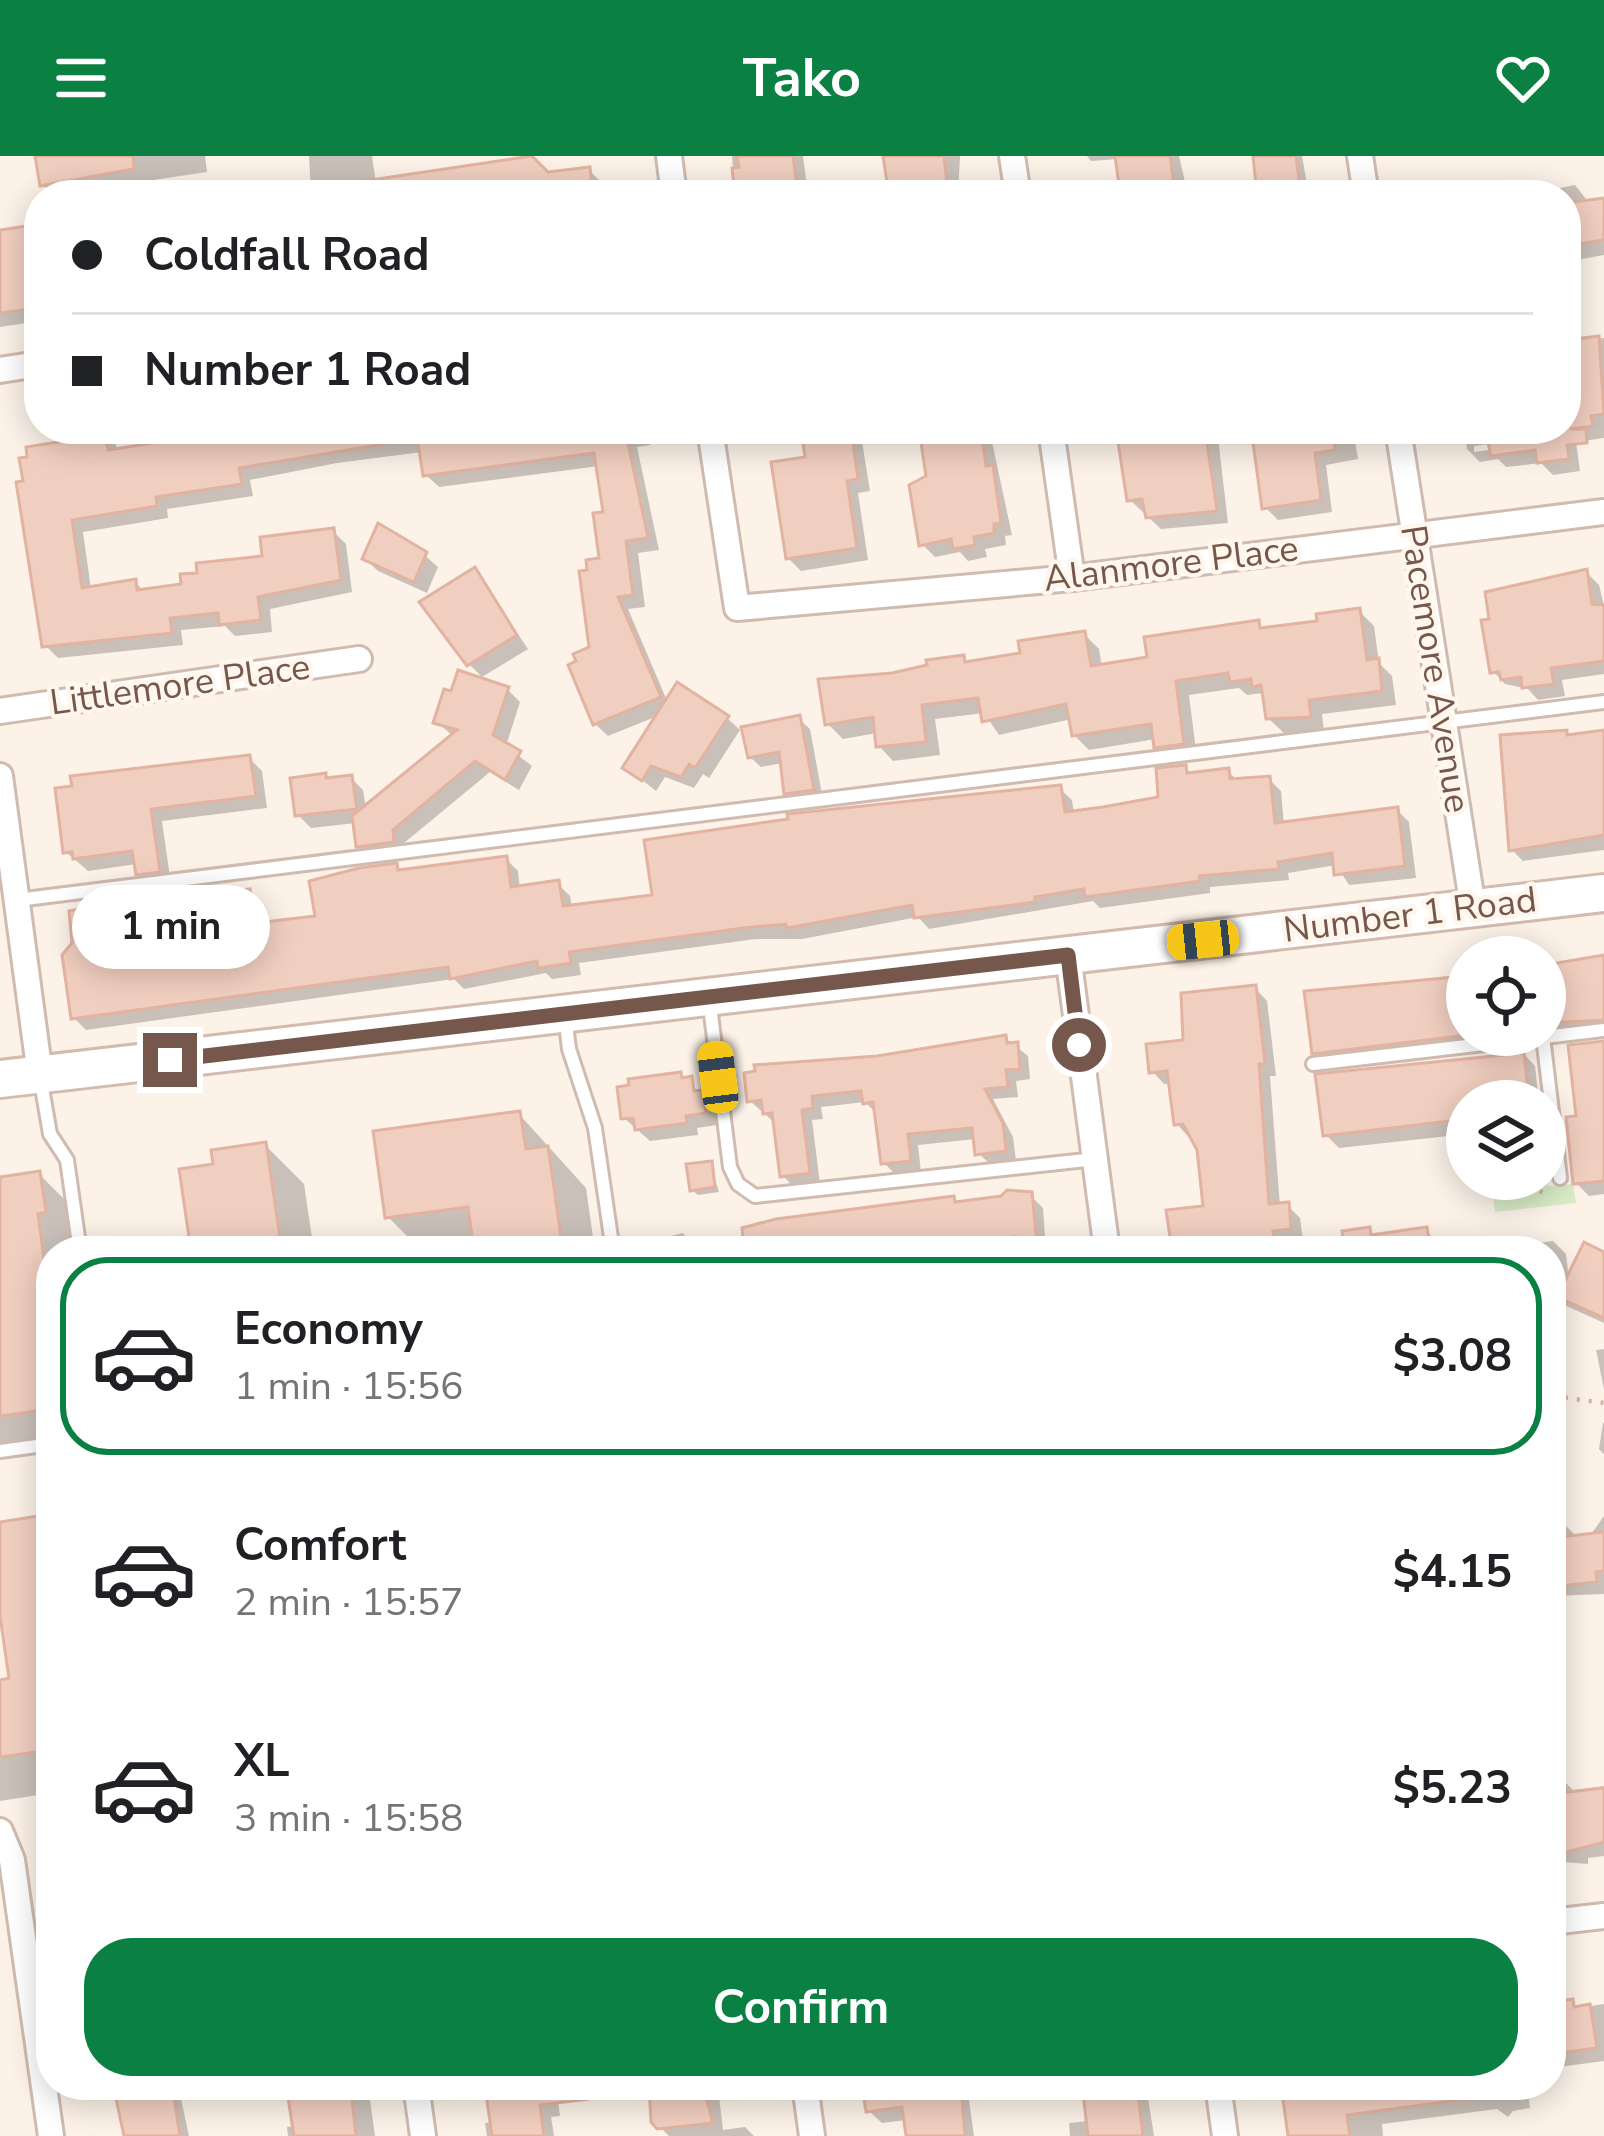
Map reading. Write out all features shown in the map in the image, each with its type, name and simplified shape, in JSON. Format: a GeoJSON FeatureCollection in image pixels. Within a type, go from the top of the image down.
{"type":"FeatureCollection","features":[{"type":"Feature","properties":{"kind":"main road","name":"Number 1 Road"},"geometry":{"type":"LineString","coordinates":[[0,1079],[1604,893]]}},
{"type":"Feature","properties":{"kind":"street","name":"Alanmore Place"},"geometry":{"type":"LineString","coordinates":[[712,444],[737,608],[1072,578],[1604,512]]}},
{"type":"Feature","properties":{"kind":"street"},"geometry":{"type":"LineString","coordinates":[[1053,444],[1072,578]]}},
{"type":"Feature","properties":{"kind":"street","name":"Pacemore Avenue"},"geometry":{"type":"LineString","coordinates":[[1400,444],[1473,908]]}},
{"type":"Feature","properties":{"kind":"street","name":"Littlemore Place"},"geometry":{"type":"LineString","coordinates":[[0,711],[359,659]]}},
{"type":"Feature","properties":{"kind":"street"},"geometry":{"type":"LineString","coordinates":[[0,776],[40,1075]]}},
{"type":"Feature","properties":{"kind":"street"},"geometry":{"type":"LineString","coordinates":[[1068,955],[1105,1236]]}},
{"type":"Feature","properties":{"kind":"street"},"geometry":{"type":"LineString","coordinates":[[0,1831],[12,1859],[36,2029]]}},
{"type":"Feature","properties":{"kind":"street"},"geometry":{"type":"LineString","coordinates":[[1566,1920],[1604,1916]]}},
{"type":"Feature","properties":{"kind":"street"},"geometry":{"type":"LineString","coordinates":[[46,2100],[51,2136]]}},
{"type":"Feature","properties":{"kind":"street"},"geometry":{"type":"LineString","coordinates":[[418,2100],[423,2136]]}},
{"type":"Feature","properties":{"kind":"street"},"geometry":{"type":"LineString","coordinates":[[807,2100],[812,2136]]}},
{"type":"Feature","properties":{"kind":"street"},"geometry":{"type":"LineString","coordinates":[[1220,2100],[1225,2136]]}},
{"type":"Feature","properties":{"kind":"lane"},"geometry":{"type":"LineString","coordinates":[[16,901],[1604,702]]}},
{"type":"Feature","properties":{"kind":"lane"},"geometry":{"type":"LineString","coordinates":[[709,997],[730,1167],[738,1184],[755,1196],[1095,1159]]}},
{"type":"Feature","properties":{"kind":"lane"},"geometry":{"type":"LineString","coordinates":[[565,1014],[568,1049],[595,1128],[611,1236]]}},
{"type":"Feature","properties":{"kind":"lane"},"geometry":{"type":"LineString","coordinates":[[1566,1034],[1604,1030]]}},
{"type":"Feature","properties":{"kind":"lane"},"geometry":{"type":"LineString","coordinates":[[1313,1064],[1446,1048]]}},
{"type":"Feature","properties":{"kind":"lane"},"geometry":{"type":"LineString","coordinates":[[40,1075],[50,1134],[67,1160],[78,1236]]}},
{"type":"Feature","properties":{"kind":"lane"},"geometry":{"type":"LineString","coordinates":[[0,1451],[36,1446]]}},
{"type":"Feature","properties":{"kind":"path"},"geometry":{"type":"LineString","coordinates":[[1566,1398],[1604,1403]]}},
{"type":"Feature","properties":{"kind":"green space"},"geometry":{"type":"Polygon","coordinates":[[[1573,1184],[1576,1203],[1495,1212],[1494,1200],[1566,1200],[1566,1185],[1573,1184]]]}},
{"type":"Feature","properties":{"kind":"building"},"geometry":{"type":"Polygon","coordinates":[[[35,156],[133,156],[134,169],[73,180],[39,180],[35,156]]]}},
{"type":"Feature","properties":{"kind":"building"},"geometry":{"type":"Polygon","coordinates":[[[532,156],[548,172],[590,167],[591,180],[371,180],[532,156]]]}},
{"type":"Feature","properties":{"kind":"building"},"geometry":{"type":"Polygon","coordinates":[[[737,156],[793,156],[796,180],[733,180],[732,168],[739,167],[737,156]]]}},
{"type":"Feature","properties":{"kind":"building"},"geometry":{"type":"Polygon","coordinates":[[[883,156],[944,156],[946,180],[887,180],[883,156]]]}},
{"type":"Feature","properties":{"kind":"building"},"geometry":{"type":"Polygon","coordinates":[[[1115,156],[1170,156],[1173,180],[1118,180],[1115,156]]]}},
{"type":"Feature","properties":{"kind":"building"},"geometry":{"type":"Polygon","coordinates":[[[1253,156],[1296,156],[1299,180],[1255,180],[1253,156]]]}},
{"type":"Feature","properties":{"kind":"building"},"geometry":{"type":"Polygon","coordinates":[[[1604,198],[1604,240],[1581,244],[1581,201],[1604,198]]]}},
{"type":"Feature","properties":{"kind":"building"},"geometry":{"type":"Polygon","coordinates":[[[24,226],[24,310],[0,313],[0,230],[24,226]]]}},
{"type":"Feature","properties":{"kind":"building"},"geometry":{"type":"Polygon","coordinates":[[[1599,336],[1604,414],[1591,416],[1593,426],[1581,428],[1581,338],[1599,336]]]}},
{"type":"Feature","properties":{"kind":"building"},"geometry":{"type":"Polygon","coordinates":[[[107,444],[108,450],[146,444],[384,444],[239,468],[242,484],[156,497],[157,506],[72,520],[82,588],[136,579],[137,590],[181,584],[180,574],[197,573],[196,563],[262,556],[260,537],[334,528],[341,580],[258,597],[261,620],[219,625],[218,613],[170,618],[172,633],[42,647],[16,482],[23,481],[19,458],[27,457],[26,447],[107,444]]]}},
{"type":"Feature","properties":{"kind":"building"},"geometry":{"type":"Polygon","coordinates":[[[418,444],[628,444],[648,538],[626,541],[633,595],[618,597],[661,697],[593,725],[568,665],[576,661],[573,654],[589,647],[579,571],[587,570],[586,560],[599,558],[593,513],[603,512],[594,453],[423,476],[418,444]]]}},
{"type":"Feature","properties":{"kind":"building"},"geometry":{"type":"Polygon","coordinates":[[[803,444],[853,444],[858,479],[847,481],[857,548],[786,559],[771,462],[805,457],[803,444]]]}},
{"type":"Feature","properties":{"kind":"building"},"geometry":{"type":"Polygon","coordinates":[[[921,444],[983,444],[986,466],[993,465],[1001,523],[994,524],[994,533],[974,537],[975,545],[953,549],[951,539],[919,546],[909,485],[926,476],[921,444]]]}},
{"type":"Feature","properties":{"kind":"building"},"geometry":{"type":"Polygon","coordinates":[[[1118,444],[1207,444],[1217,511],[1146,518],[1142,499],[1127,501],[1118,444]]]}},
{"type":"Feature","properties":{"kind":"building"},"geometry":{"type":"Polygon","coordinates":[[[1253,444],[1334,444],[1335,450],[1315,453],[1321,500],[1262,509],[1253,444]]]}},
{"type":"Feature","properties":{"kind":"building"},"geometry":{"type":"Polygon","coordinates":[[[1488,444],[1577,444],[1567,445],[1569,459],[1537,463],[1535,450],[1491,456],[1488,444]]]}},
{"type":"Feature","properties":{"kind":"building"},"geometry":{"type":"Polygon","coordinates":[[[378,523],[427,552],[414,582],[362,559],[378,523]]]}},
{"type":"Feature","properties":{"kind":"building"},"geometry":{"type":"Polygon","coordinates":[[[475,567],[517,635],[467,666],[419,602],[475,567]]]}},
{"type":"Feature","properties":{"kind":"building"},"geometry":{"type":"Polygon","coordinates":[[[1587,569],[1592,604],[1604,605],[1604,661],[1551,668],[1554,684],[1522,688],[1521,677],[1501,680],[1499,672],[1490,673],[1481,620],[1489,619],[1485,592],[1587,569]]]}},
{"type":"Feature","properties":{"kind":"building"},"geometry":{"type":"Polygon","coordinates":[[[1360,608],[1367,660],[1379,658],[1382,691],[1309,700],[1311,717],[1266,719],[1261,685],[1252,687],[1251,679],[1230,682],[1228,673],[1176,681],[1184,744],[1154,748],[1151,724],[1072,736],[1066,704],[982,722],[978,698],[922,705],[926,742],[876,747],[873,717],[825,725],[818,679],[892,673],[927,665],[926,660],[964,655],[965,662],[1020,653],[1018,641],[1085,631],[1091,666],[1147,657],[1144,637],[1259,620],[1260,628],[1317,621],[1316,614],[1360,608]]]}},
{"type":"Feature","properties":{"kind":"building"},"geometry":{"type":"Polygon","coordinates":[[[458,670],[509,687],[493,735],[521,751],[505,780],[475,761],[393,830],[394,842],[356,847],[352,816],[457,730],[433,723],[444,689],[451,691],[458,670]]]}},
{"type":"Feature","properties":{"kind":"building"},"geometry":{"type":"Polygon","coordinates":[[[677,682],[729,716],[695,768],[689,764],[681,777],[651,766],[642,781],[622,768],[677,682]]]}},
{"type":"Feature","properties":{"kind":"building"},"geometry":{"type":"Polygon","coordinates":[[[800,715],[814,790],[784,794],[779,752],[748,758],[741,727],[800,715]]]}},
{"type":"Feature","properties":{"kind":"building"},"geometry":{"type":"Polygon","coordinates":[[[1567,730],[1567,735],[1604,730],[1604,835],[1509,851],[1500,735],[1567,730]]]}},
{"type":"Feature","properties":{"kind":"building"},"geometry":{"type":"Polygon","coordinates":[[[250,755],[256,796],[151,809],[160,872],[136,875],[132,851],[73,859],[72,852],[63,853],[55,788],[72,786],[70,776],[250,755]]]}},
{"type":"Feature","properties":{"kind":"building"},"geometry":{"type":"Polygon","coordinates":[[[1186,765],[1187,773],[1229,768],[1230,779],[1270,776],[1275,823],[1398,807],[1405,866],[1334,875],[1332,853],[1278,862],[1279,869],[1199,876],[1200,881],[1085,897],[1084,889],[1035,897],[1035,902],[914,918],[912,905],[787,928],[786,924],[743,928],[569,952],[571,963],[538,968],[537,961],[450,979],[448,967],[71,1019],[62,955],[72,943],[69,911],[163,892],[166,901],[250,889],[256,923],[315,916],[309,881],[397,863],[398,870],[507,856],[511,887],[559,880],[563,906],[652,895],[644,840],[788,819],[787,814],[1061,785],[1065,812],[1103,807],[1158,797],[1156,768],[1186,765]]]}},
{"type":"Feature","properties":{"kind":"building"},"geometry":{"type":"Polygon","coordinates":[[[326,773],[326,778],[352,775],[357,809],[295,816],[290,778],[326,773]]]}},
{"type":"Feature","properties":{"kind":"building"},"geometry":{"type":"Polygon","coordinates":[[[1604,955],[1604,1020],[1566,1022],[1566,961],[1604,955]]]}},
{"type":"Feature","properties":{"kind":"building"},"geometry":{"type":"Polygon","coordinates":[[[1446,978],[1446,1038],[1312,1054],[1304,991],[1446,978]]]}},
{"type":"Feature","properties":{"kind":"building"},"geometry":{"type":"Polygon","coordinates":[[[1256,985],[1265,1064],[1259,1064],[1269,1204],[1289,1202],[1291,1229],[1273,1231],[1274,1236],[1170,1236],[1166,1210],[1203,1206],[1197,1150],[1183,1124],[1174,1125],[1167,1071],[1149,1073],[1146,1044],[1183,1040],[1181,993],[1256,985]]]}},
{"type":"Feature","properties":{"kind":"building"},"geometry":{"type":"Polygon","coordinates":[[[1006,1035],[1007,1043],[1018,1042],[1020,1069],[1006,1070],[1008,1087],[985,1089],[1003,1123],[1006,1151],[975,1155],[972,1128],[908,1134],[911,1161],[881,1164],[873,1102],[863,1104],[861,1091],[812,1096],[813,1108],[802,1110],[810,1173],[780,1177],[772,1113],[763,1114],[761,1100],[747,1102],[744,1073],[755,1071],[754,1065],[877,1056],[1006,1035]]]}},
{"type":"Feature","properties":{"kind":"building"},"geometry":{"type":"Polygon","coordinates":[[[1604,1041],[1604,1181],[1573,1184],[1566,1117],[1576,1116],[1568,1045],[1604,1041]]]}},
{"type":"Feature","properties":{"kind":"building"},"geometry":{"type":"Polygon","coordinates":[[[1524,1056],[1527,1080],[1446,1080],[1446,1121],[1323,1136],[1315,1074],[1524,1056]]]}},
{"type":"Feature","properties":{"kind":"building"},"geometry":{"type":"Polygon","coordinates":[[[681,1072],[682,1078],[692,1076],[694,1091],[703,1090],[706,1113],[686,1116],[687,1123],[635,1130],[633,1118],[621,1119],[617,1087],[629,1085],[628,1079],[681,1072]]]}},
{"type":"Feature","properties":{"kind":"building"},"geometry":{"type":"Polygon","coordinates":[[[520,1111],[526,1149],[548,1146],[561,1236],[472,1236],[468,1207],[385,1218],[373,1131],[520,1111]]]}},
{"type":"Feature","properties":{"kind":"building"},"geometry":{"type":"Polygon","coordinates":[[[266,1142],[280,1236],[189,1236],[179,1169],[213,1164],[211,1150],[266,1142]]]}},
{"type":"Feature","properties":{"kind":"building"},"geometry":{"type":"Polygon","coordinates":[[[712,1161],[715,1187],[690,1191],[686,1164],[712,1161]]]}},
{"type":"Feature","properties":{"kind":"building"},"geometry":{"type":"Polygon","coordinates":[[[40,1171],[46,1212],[38,1214],[41,1236],[36,1236],[36,1411],[0,1416],[0,1177],[40,1171]]]}},
{"type":"Feature","properties":{"kind":"building"},"geometry":{"type":"Polygon","coordinates":[[[1007,1190],[1032,1192],[1036,1236],[743,1236],[742,1228],[776,1219],[954,1196],[955,1202],[1001,1196],[1007,1190]]]}},
{"type":"Feature","properties":{"kind":"building"},"geometry":{"type":"Polygon","coordinates":[[[1370,1227],[1371,1235],[1427,1227],[1428,1236],[1343,1236],[1342,1231],[1370,1227]]]}},
{"type":"Feature","properties":{"kind":"building"},"geometry":{"type":"Polygon","coordinates":[[[1584,1242],[1604,1252],[1604,1318],[1566,1301],[1566,1279],[1584,1242]]]}},
{"type":"Feature","properties":{"kind":"building"},"geometry":{"type":"Polygon","coordinates":[[[36,1516],[36,1752],[0,1757],[0,1680],[9,1678],[0,1616],[0,1522],[36,1516]]]}},
{"type":"Feature","properties":{"kind":"building"},"geometry":{"type":"Polygon","coordinates":[[[1604,1532],[1604,1571],[1596,1572],[1597,1582],[1566,1585],[1566,1536],[1604,1532]]]}},
{"type":"Feature","properties":{"kind":"building"},"geometry":{"type":"Polygon","coordinates":[[[1604,1788],[1604,1842],[1566,1852],[1566,1792],[1604,1788]]]}},
{"type":"Feature","properties":{"kind":"building"},"geometry":{"type":"Polygon","coordinates":[[[1573,1999],[1574,2007],[1590,2004],[1597,2048],[1566,2052],[1566,2000],[1573,1999]]]}},
{"type":"Feature","properties":{"kind":"building"},"geometry":{"type":"Polygon","coordinates":[[[116,2100],[174,2100],[180,2136],[124,2136],[116,2100]]]}},
{"type":"Feature","properties":{"kind":"building"},"geometry":{"type":"Polygon","coordinates":[[[288,2100],[352,2100],[356,2136],[294,2136],[288,2100]]]}},
{"type":"Feature","properties":{"kind":"building"},"geometry":{"type":"Polygon","coordinates":[[[487,2100],[581,2100],[540,2105],[544,2136],[492,2136],[487,2100]]]}},
{"type":"Feature","properties":{"kind":"building"},"geometry":{"type":"Polygon","coordinates":[[[650,2100],[707,2100],[713,2123],[657,2129],[651,2122],[650,2100]]]}},
{"type":"Feature","properties":{"kind":"building"},"geometry":{"type":"Polygon","coordinates":[[[864,2100],[962,2100],[965,2136],[906,2136],[902,2107],[866,2112],[864,2100]]]}},
{"type":"Feature","properties":{"kind":"building"},"geometry":{"type":"Polygon","coordinates":[[[1084,2100],[1139,2100],[1143,2136],[1088,2136],[1084,2100]]]}},
{"type":"Feature","properties":{"kind":"building"},"geometry":{"type":"Polygon","coordinates":[[[1283,2100],[1459,2100],[1347,2115],[1350,2136],[1288,2136],[1283,2100]]]}},
{"type":"Feature","properties":{"kind":"route"},"geometry":{"type":"LineString","coordinates":[[170,1060],[1068,955],[1079,1045]]}}]}
